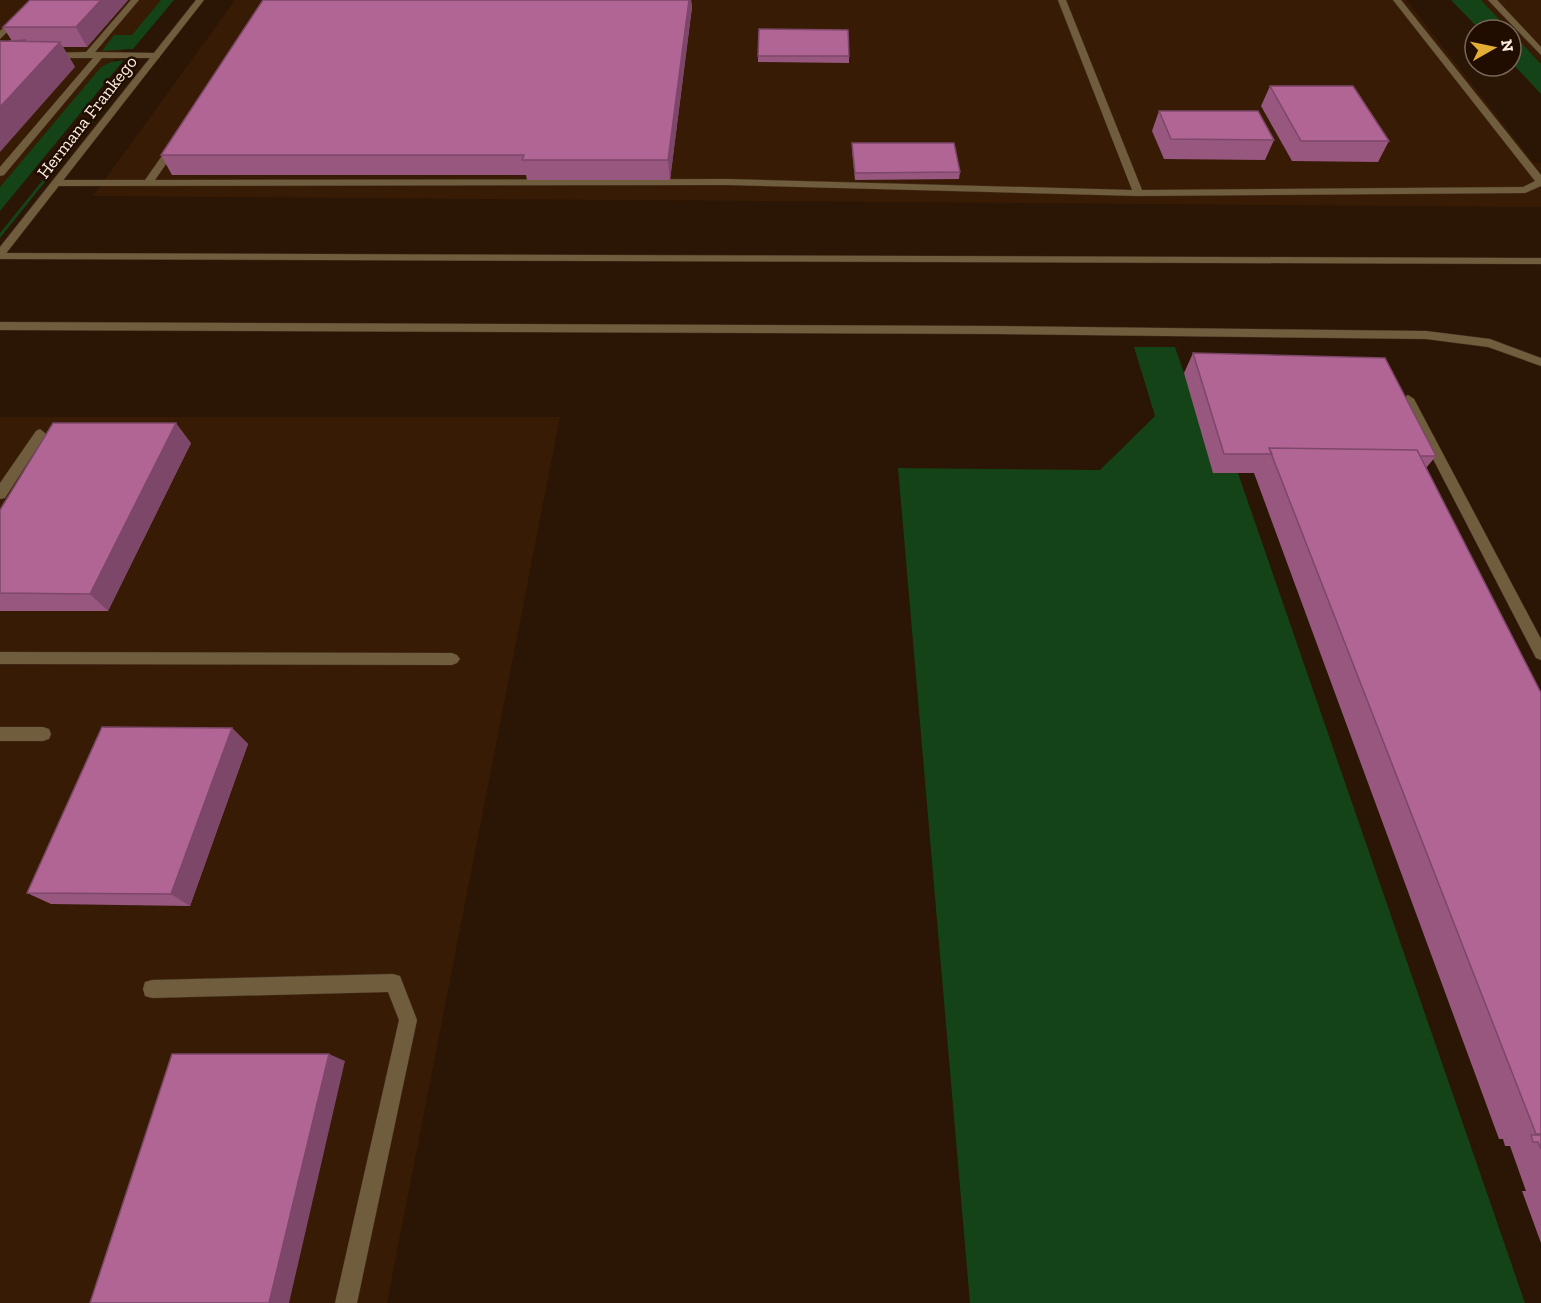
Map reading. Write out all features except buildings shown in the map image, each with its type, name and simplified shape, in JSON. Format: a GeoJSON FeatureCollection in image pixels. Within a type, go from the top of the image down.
{"type":"FeatureCollection","features":[{"type":"Feature","properties":{"kind":"street"},"geometry":{"type":"LineString","coordinates":[[0,36],[36,0]]}},
{"type":"Feature","properties":{"kind":"street"},"geometry":{"type":"LineString","coordinates":[[88,56],[135,0]]}},
{"type":"Feature","properties":{"kind":"street","name":"Hermana Frankego"},"geometry":{"type":"LineString","coordinates":[[0,255],[200,0]]}},
{"type":"Feature","properties":{"kind":"street"},"geometry":{"type":"LineString","coordinates":[[1062,0],[1138,193]]}},
{"type":"Feature","properties":{"kind":"street"},"geometry":{"type":"LineString","coordinates":[[56,183],[728,183],[1138,193],[1525,190],[1540,182],[1397,0]]}},
{"type":"Feature","properties":{"kind":"street"},"geometry":{"type":"LineString","coordinates":[[1492,0],[1541,52]]}},
{"type":"Feature","properties":{"kind":"street"},"geometry":{"type":"LineString","coordinates":[[33,55],[156,56]]}},
{"type":"Feature","properties":{"kind":"street"},"geometry":{"type":"LineString","coordinates":[[0,173],[99,56]]}},
{"type":"Feature","properties":{"kind":"street"},"geometry":{"type":"LineString","coordinates":[[149,182],[181,134]]}},
{"type":"Feature","properties":{"kind":"street"},"geometry":{"type":"LineString","coordinates":[[0,255],[1541,261]]}},
{"type":"Feature","properties":{"kind":"street"},"geometry":{"type":"LineString","coordinates":[[0,327],[994,330],[1426,335],[1490,344],[1541,362]]}},
{"type":"Feature","properties":{"kind":"street"},"geometry":{"type":"LineString","coordinates":[[1408,399],[1541,654]]}},
{"type":"Feature","properties":{"kind":"street"},"geometry":{"type":"LineString","coordinates":[[0,494],[40,434]]}},
{"type":"Feature","properties":{"kind":"street"},"geometry":{"type":"LineString","coordinates":[[0,658],[452,659]]}},
{"type":"Feature","properties":{"kind":"street"},"geometry":{"type":"LineString","coordinates":[[0,734],[44,734]]}},
{"type":"Feature","properties":{"kind":"street"},"geometry":{"type":"LineString","coordinates":[[152,989],[393,983],[408,1020],[346,1303]]}},
{"type":"Feature","properties":{"kind":"shaded area"},"geometry":{"type":"Polygon","coordinates":[[[0,0],[164,0],[0,198],[0,0]]]}},
{"type":"Feature","properties":{"kind":"shaded area"},"geometry":{"type":"Polygon","coordinates":[[[235,0],[1406,0],[1463,73],[1463,78],[1467,78],[1534,163],[1541,163],[1541,207],[93,196],[235,0]]]}},
{"type":"Feature","properties":{"kind":"shaded area"},"geometry":{"type":"Polygon","coordinates":[[[1470,0],[1541,0],[1541,72],[1523,52],[1523,18],[1490,18],[1470,0]]]}},
{"type":"Feature","properties":{"kind":"shaded area"},"geometry":{"type":"Polygon","coordinates":[[[0,417],[560,417],[387,1303],[0,1303],[0,417]]]}},
{"type":"Feature","properties":{"kind":"green space"},"geometry":{"type":"Polygon","coordinates":[[[161,0],[174,0],[133,49],[102,51],[114,35],[132,35],[161,0]]]}},
{"type":"Feature","properties":{"kind":"green space"},"geometry":{"type":"Polygon","coordinates":[[[1451,0],[1481,0],[1498,18],[1468,18],[1451,0]]]}},
{"type":"Feature","properties":{"kind":"green space"},"geometry":{"type":"Polygon","coordinates":[[[1523,45],[1541,64],[1541,94],[1523,75],[1523,45]]]}},
{"type":"Feature","properties":{"kind":"green space"},"geometry":{"type":"Polygon","coordinates":[[[124,60],[0,211],[0,187],[101,67],[111,62],[124,60]]]}},
{"type":"Feature","properties":{"kind":"green space"},"geometry":{"type":"Polygon","coordinates":[[[134,67],[134,71],[0,238],[0,233],[134,67]]]}},
{"type":"Feature","properties":{"kind":"green space"},"geometry":{"type":"Polygon","coordinates":[[[1134,347],[1175,347],[1184,373],[1238,473],[1525,1303],[970,1303],[898,468],[1100,470],[1155,416],[1134,347]]]}}]}
